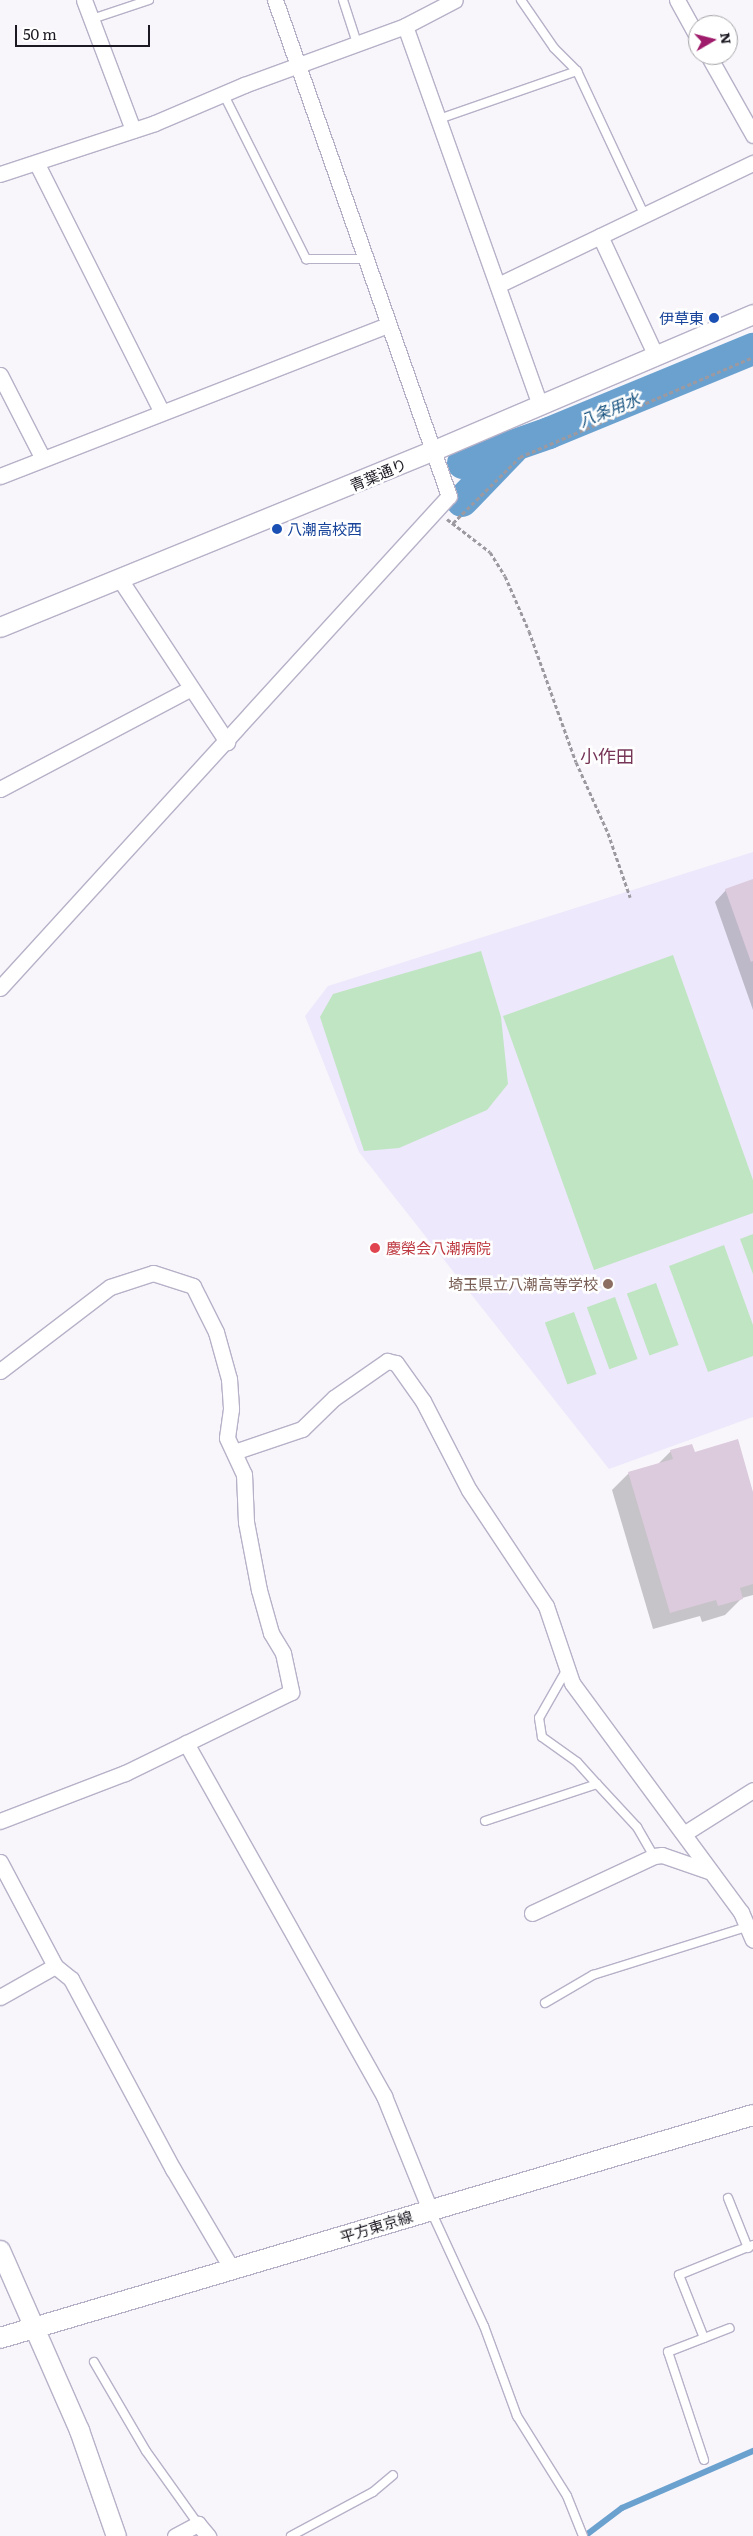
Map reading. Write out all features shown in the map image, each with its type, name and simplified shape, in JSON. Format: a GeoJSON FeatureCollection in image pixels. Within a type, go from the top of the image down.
{"type":"FeatureCollection","features":[{"type":"Feature","properties":{"kind":"main road","name":"平方東京線"},"geometry":{"type":"LineString","coordinates":[[0,2338],[753,2115]]}},
{"type":"Feature","properties":{"kind":"street"},"geometry":{"type":"LineString","coordinates":[[84,0],[133,130]]}},
{"type":"Feature","properties":{"kind":"street"},"geometry":{"type":"LineString","coordinates":[[0,988],[227,742],[449,496],[275,0]]}},
{"type":"Feature","properties":{"kind":"street"},"geometry":{"type":"LineString","coordinates":[[0,174],[37,164],[133,130],[405,26],[455,0]]}},
{"type":"Feature","properties":{"kind":"street"},"geometry":{"type":"LineString","coordinates":[[677,0],[688,20]]}},
{"type":"Feature","properties":{"kind":"street"},"geometry":{"type":"LineString","coordinates":[[405,26],[540,406]]}},
{"type":"Feature","properties":{"kind":"street"},"geometry":{"type":"LineString","coordinates":[[714,65],[753,135]]}},
{"type":"Feature","properties":{"kind":"street"},"geometry":{"type":"LineString","coordinates":[[498,285],[753,163]]}},
{"type":"Feature","properties":{"kind":"street"},"geometry":{"type":"LineString","coordinates":[[37,164],[161,412]]}},
{"type":"Feature","properties":{"kind":"street"},"geometry":{"type":"LineString","coordinates":[[600,236],[656,356]]}},
{"type":"Feature","properties":{"kind":"street","name":"青葉通り"},"geometry":{"type":"LineString","coordinates":[[0,627],[121,580],[432,451],[753,314]]}},
{"type":"Feature","properties":{"kind":"street"},"geometry":{"type":"LineString","coordinates":[[0,476],[161,412],[388,326]]}},
{"type":"Feature","properties":{"kind":"street"},"geometry":{"type":"LineString","coordinates":[[0,374],[43,459]]}},
{"type":"Feature","properties":{"kind":"street"},"geometry":{"type":"LineString","coordinates":[[121,580],[190,689],[227,742]]}},
{"type":"Feature","properties":{"kind":"street"},"geometry":{"type":"LineString","coordinates":[[0,789],[190,689]]}},
{"type":"Feature","properties":{"kind":"street"},"geometry":{"type":"LineString","coordinates":[[0,1371],[110,1287],[153,1272],[194,1286],[216,1332],[229,1379],[231,1409],[227,1438],[244,1474],[246,1522],[259,1590],[271,1633],[283,1653],[291,1692],[125,1773],[0,1821]]}},
{"type":"Feature","properties":{"kind":"street"},"geometry":{"type":"LineString","coordinates":[[234,1452],[302,1430],[334,1398],[386,1361],[396,1363],[423,1401],[469,1490],[546,1606],[572,1683],[685,1833],[751,1931]]}},
{"type":"Feature","properties":{"kind":"street"},"geometry":{"type":"LineString","coordinates":[[186,1743],[384,2096],[430,2210]]}},
{"type":"Feature","properties":{"kind":"street"},"geometry":{"type":"LineString","coordinates":[[685,1833],[753,1790]]}},
{"type":"Feature","properties":{"kind":"street"},"geometry":{"type":"LineString","coordinates":[[532,1913],[654,1856],[662,1855],[711,1872]]}},
{"type":"Feature","properties":{"kind":"street"},"geometry":{"type":"LineString","coordinates":[[0,1862],[55,1966],[70,1980],[173,2169],[232,2269]]}},
{"type":"Feature","properties":{"kind":"street"},"geometry":{"type":"LineString","coordinates":[[0,1997],[55,1966]]}},
{"type":"Feature","properties":{"kind":"street"},"geometry":{"type":"LineString","coordinates":[[0,2250],[98,2477],[116,2536]]}},
{"type":"Feature","properties":{"kind":"street"},"geometry":{"type":"LineString","coordinates":[[174,2536],[198,2524],[208,2536]]}},
{"type":"Feature","properties":{"kind":"lane"},"geometry":{"type":"LineString","coordinates":[[92,19],[149,0]]}},
{"type":"Feature","properties":{"kind":"lane"},"geometry":{"type":"LineString","coordinates":[[343,0],[357,43]]}},
{"type":"Feature","properties":{"kind":"lane"},"geometry":{"type":"LineString","coordinates":[[521,0],[554,48],[577,71],[644,214]]}},
{"type":"Feature","properties":{"kind":"lane"},"geometry":{"type":"LineString","coordinates":[[439,119],[577,71]]}},
{"type":"Feature","properties":{"kind":"lane"},"geometry":{"type":"LineString","coordinates":[[223,94],[306,259],[365,259]]}},
{"type":"Feature","properties":{"kind":"lane"},"geometry":{"type":"LineString","coordinates":[[568,1670],[540,1718],[542,1737],[577,1762],[637,1826],[654,1856]]}},
{"type":"Feature","properties":{"kind":"lane"},"geometry":{"type":"LineString","coordinates":[[485,1821],[597,1784]]}},
{"type":"Feature","properties":{"kind":"lane"},"geometry":{"type":"LineString","coordinates":[[545,2003],[593,1975],[751,1931]]}},
{"type":"Feature","properties":{"kind":"lane"},"geometry":{"type":"LineString","coordinates":[[704,2338],[679,2275],[750,2247],[728,2198]]}},
{"type":"Feature","properties":{"kind":"lane"},"geometry":{"type":"LineString","coordinates":[[430,2210],[484,2326],[517,2416],[567,2496],[583,2536]]}},
{"type":"Feature","properties":{"kind":"lane"},"geometry":{"type":"LineString","coordinates":[[704,2460],[668,2352],[730,2328]]}},
{"type":"Feature","properties":{"kind":"lane"},"geometry":{"type":"LineString","coordinates":[[94,2362],[146,2451],[198,2524]]}},
{"type":"Feature","properties":{"kind":"lane"},"geometry":{"type":"LineString","coordinates":[[290,2536],[373,2492],[393,2475]]}},
{"type":"Feature","properties":{"kind":"path"},"geometry":{"type":"LineString","coordinates":[[453,523],[520,457],[753,357]]}},
{"type":"Feature","properties":{"kind":"path"},"geometry":{"type":"LineString","coordinates":[[437,511],[490,552],[504,576],[530,631],[576,762],[608,833],[630,897]]}},
{"type":"Feature","properties":{"kind":"shaded area","name":"埼玉県立八潮高等学校"},"geometry":{"type":"Polygon","coordinates":[[[753,852],[753,1417],[609,1469],[359,1152],[305,1016],[328,986],[753,852]]]}},
{"type":"Feature","properties":{"kind":"green space"},"geometry":{"type":"Polygon","coordinates":[[[481,951],[501,1017],[508,1084],[487,1110],[399,1148],[364,1151],[320,1017],[333,994],[481,951]]]}},
{"type":"Feature","properties":{"kind":"green space"},"geometry":{"type":"Polygon","coordinates":[[[673,955],[753,1180],[753,1213],[594,1270],[503,1016],[673,955]]]}},
{"type":"Feature","properties":{"kind":"green space"},"geometry":{"type":"Polygon","coordinates":[[[753,1234],[753,1274],[740,1239],[753,1234]]]}},
{"type":"Feature","properties":{"kind":"green space"},"geometry":{"type":"Polygon","coordinates":[[[724,1245],[753,1325],[753,1356],[708,1372],[669,1266],[724,1245]]]}},
{"type":"Feature","properties":{"kind":"green space"},"geometry":{"type":"Polygon","coordinates":[[[656,1283],[679,1345],[649,1356],[627,1294],[656,1283]]]}},
{"type":"Feature","properties":{"kind":"green space"},"geometry":{"type":"Polygon","coordinates":[[[615,1297],[638,1359],[609,1369],[587,1307],[615,1297]]]}},
{"type":"Feature","properties":{"kind":"green space"},"geometry":{"type":"Polygon","coordinates":[[[574,1312],[597,1374],[567,1385],[545,1323],[574,1312]]]}},
{"type":"Feature","properties":{"kind":"building"},"geometry":{"type":"Polygon","coordinates":[[[753,879],[753,961],[751,962],[725,889],[753,879]]]}},
{"type":"Feature","properties":{"kind":"building"},"geometry":{"type":"Polygon","coordinates":[[[738,1439],[753,1492],[753,1584],[740,1588],[743,1599],[718,1606],[716,1600],[670,1613],[628,1472],[673,1459],[670,1450],[692,1444],[695,1452],[738,1439]]]}},
{"type":"Feature","properties":{"kind":"waterway","name":"八条用水"},"geometry":{"type":"LineString","coordinates":[[463,463],[549,433],[753,349]]}},
{"type":"Feature","properties":{"kind":"waterway"},"geometry":{"type":"LineString","coordinates":[[462,501],[512,449]]}},
{"type":"Feature","properties":{"kind":"waterway"},"geometry":{"type":"LineString","coordinates":[[585,2536],[622,2508],[753,2451]]}},
{"type":"Feature","properties":{"kind":"place","name":"伊草東"},"geometry":{"type":"Point","coordinates":[714,318]}},
{"type":"Feature","properties":{"kind":"place","name":"八潮高校西"},"geometry":{"type":"Point","coordinates":[277,529]}},
{"type":"Feature","properties":{"kind":"place","name":"慶榮会八潮病院"},"geometry":{"type":"Point","coordinates":[375,1248]}},
{"type":"Feature","properties":{"kind":"place","name":"埼玉県立八潮高等学校"},"geometry":{"type":"Point","coordinates":[608,1284]}},
{"type":"Feature","properties":{"kind":"district","name":"小作田"},"geometry":{"type":"Point","coordinates":[607,756]}}]}
